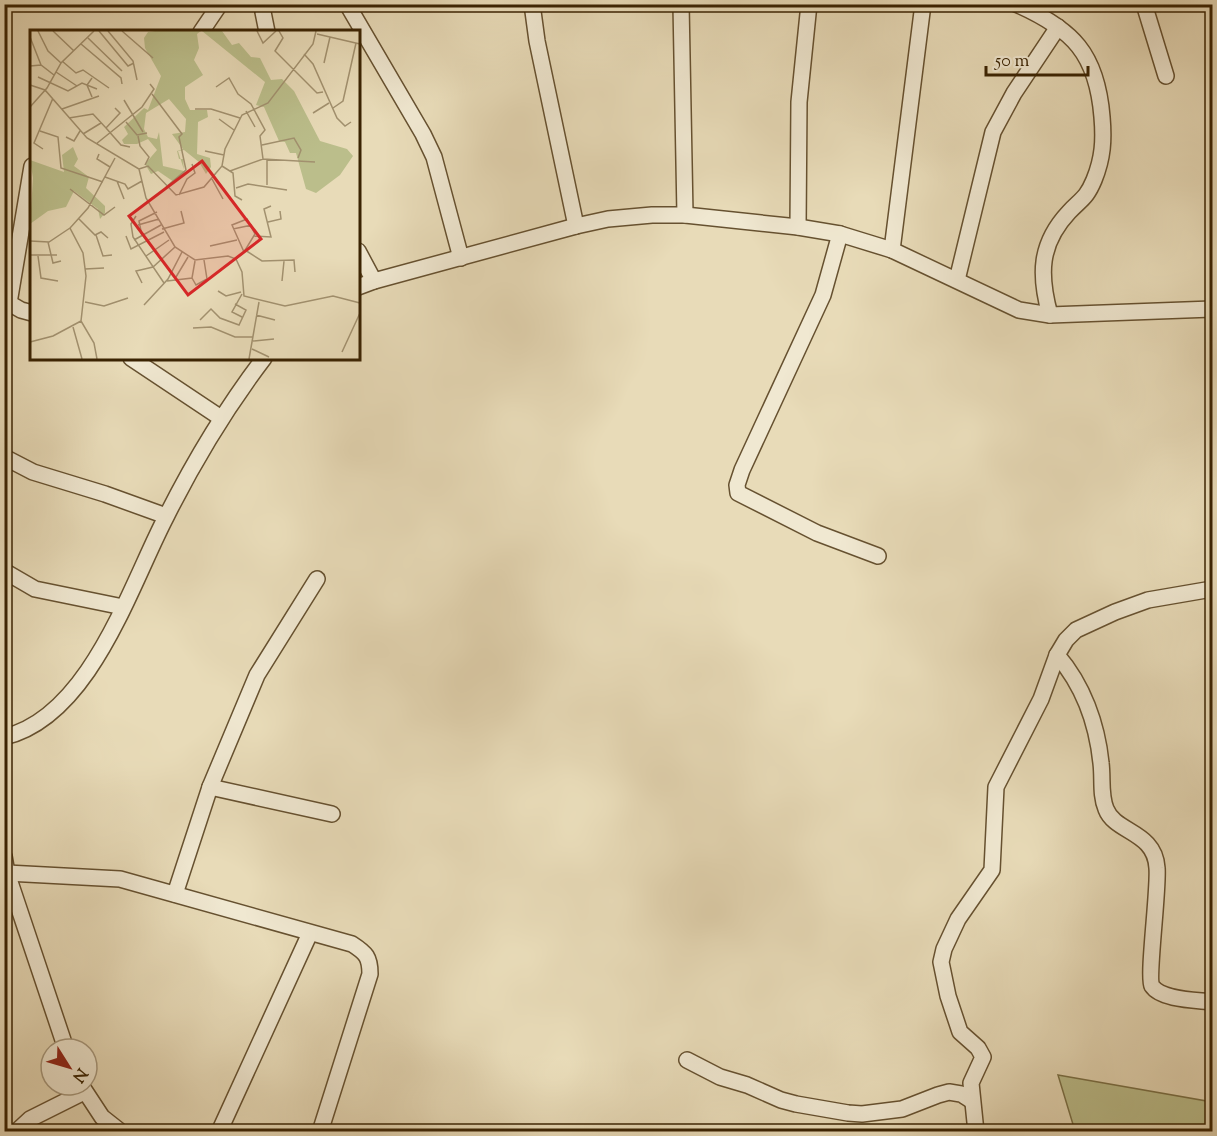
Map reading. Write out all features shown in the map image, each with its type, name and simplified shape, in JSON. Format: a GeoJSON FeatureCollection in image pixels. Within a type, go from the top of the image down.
{"type":"FeatureCollection","features":[{"type":"Feature","properties":{"kind":"street"},"geometry":{"type":"LineString","coordinates":[[202,30],[220,4]]}},
{"type":"Feature","properties":{"kind":"street"},"geometry":{"type":"LineString","coordinates":[[347,4],[423,134],[434,157],[461,258]]}},
{"type":"Feature","properties":{"kind":"street"},"geometry":{"type":"LineString","coordinates":[[532,4],[537,41],[576,226]]}},
{"type":"Feature","properties":{"kind":"street"},"geometry":{"type":"LineString","coordinates":[[681,4],[685,215]]}},
{"type":"Feature","properties":{"kind":"street"},"geometry":{"type":"LineString","coordinates":[[798,227],[800,102],[809,4]]}},
{"type":"Feature","properties":{"kind":"street"},"geometry":{"type":"LineString","coordinates":[[892,250],[923,4]]}},
{"type":"Feature","properties":{"kind":"street"},"geometry":{"type":"LineString","coordinates":[[1016,4],[1058,27],[1080,46],[1092,66],[1100,98],[1104,146],[1095,178],[1082,201],[1070,210],[1055,229],[1042,267],[1043,288],[1050,315]]}},
{"type":"Feature","properties":{"kind":"street"},"geometry":{"type":"LineString","coordinates":[[1144,4],[1166,76]]}},
{"type":"Feature","properties":{"kind":"street"},"geometry":{"type":"LineString","coordinates":[[263,12],[267,30]]}},
{"type":"Feature","properties":{"kind":"street"},"geometry":{"type":"LineString","coordinates":[[957,280],[993,132],[1014,93],[1058,27]]}},
{"type":"Feature","properties":{"kind":"street"},"geometry":{"type":"LineString","coordinates":[[30,178],[9,303],[30,312]]}},
{"type":"Feature","properties":{"kind":"street"},"geometry":{"type":"LineString","coordinates":[[360,286],[576,226],[608,219],[685,215],[798,227],[840,234],[892,250],[1019,310],[1050,315],[1212,309]]}},
{"type":"Feature","properties":{"kind":"street"},"geometry":{"type":"LineString","coordinates":[[840,234],[823,295],[737,485],[738,493],[817,533],[878,556]]}},
{"type":"Feature","properties":{"kind":"street"},"geometry":{"type":"LineString","coordinates":[[360,255],[374,281]]}},
{"type":"Feature","properties":{"kind":"street"},"geometry":{"type":"LineString","coordinates":[[134,360],[221,418]]}},
{"type":"Feature","properties":{"kind":"street"},"geometry":{"type":"LineString","coordinates":[[4,737],[18,734],[41,720],[65,700],[83,678],[104,646],[166,516],[221,418],[263,360]]}},
{"type":"Feature","properties":{"kind":"street"},"geometry":{"type":"LineString","coordinates":[[4,457],[33,472],[166,516]]}},
{"type":"Feature","properties":{"kind":"street"},"geometry":{"type":"LineString","coordinates":[[4,571],[35,589],[123,607]]}},
{"type":"Feature","properties":{"kind":"street"},"geometry":{"type":"LineString","coordinates":[[175,894],[210,787],[256,675],[317,579]]}},
{"type":"Feature","properties":{"kind":"street"},"geometry":{"type":"LineString","coordinates":[[976,1131],[971,1083],[983,1057],[978,1048],[960,1032],[948,996],[941,962],[944,949],[958,920],[992,870],[996,787],[1041,699],[1057,655],[1066,640],[1076,630],[1148,600],[1212,590]]}},
{"type":"Feature","properties":{"kind":"street"},"geometry":{"type":"LineString","coordinates":[[1057,655],[1076,679],[1092,718],[1100,747],[1106,810],[1113,819],[1149,845],[1155,856],[1157,868],[1155,933],[1151,984],[1161,994],[1212,1002]]}},
{"type":"Feature","properties":{"kind":"street"},"geometry":{"type":"LineString","coordinates":[[210,787],[332,814]]}},
{"type":"Feature","properties":{"kind":"street"},"geometry":{"type":"LineString","coordinates":[[4,856],[9,894],[62,1037]]}},
{"type":"Feature","properties":{"kind":"street"},"geometry":{"type":"LineString","coordinates":[[7,873],[120,879],[352,944],[363,952],[370,962],[370,974],[320,1131]]}},
{"type":"Feature","properties":{"kind":"street"},"geometry":{"type":"LineString","coordinates":[[219,1131],[310,933]]}},
{"type":"Feature","properties":{"kind":"street"},"geometry":{"type":"LineString","coordinates":[[687,1060],[720,1077],[747,1085],[781,1100],[848,1113],[862,1114],[902,1109],[949,1092],[961,1094],[972,1101]]}},
{"type":"Feature","properties":{"kind":"street"},"geometry":{"type":"LineString","coordinates":[[16,1131],[30,1119],[68,1097]]}},
{"type":"Feature","properties":{"kind":"street"},"geometry":{"type":"LineString","coordinates":[[88,1097],[102,1117],[121,1131]]}},
{"type":"Feature","properties":{"kind":"green space"},"geometry":{"type":"Polygon","coordinates":[[[1058,1075],[1212,1102],[1212,1131],[1075,1131],[1058,1075]]]}}]}
